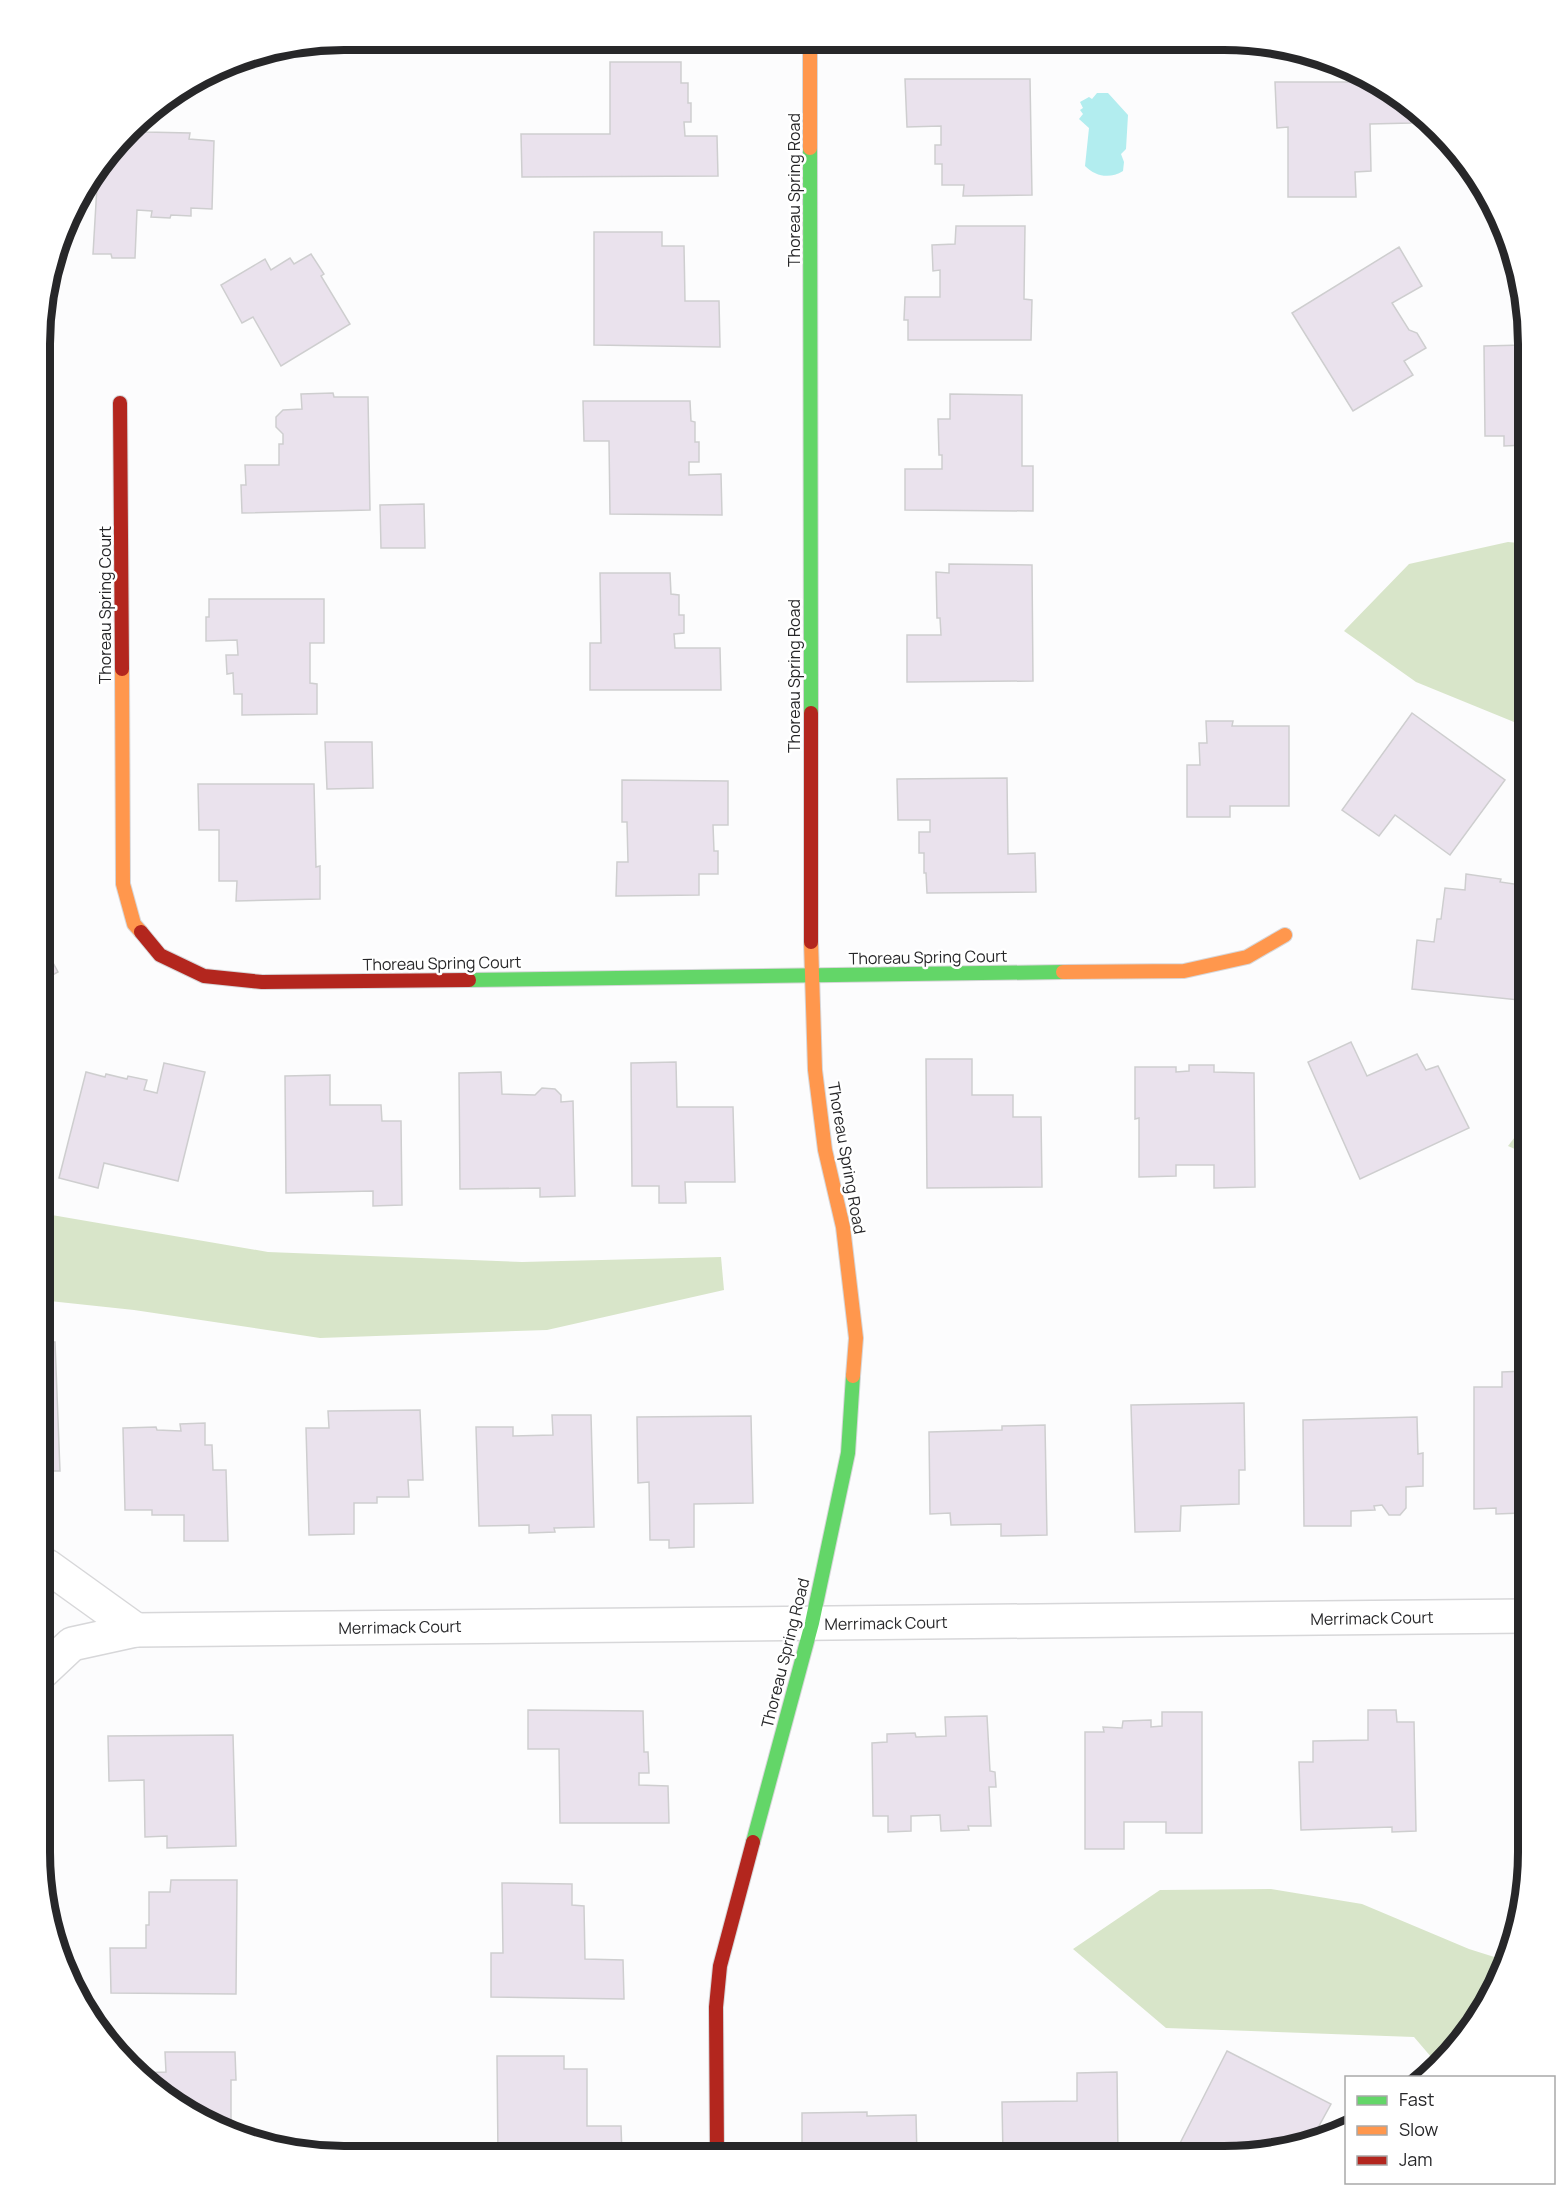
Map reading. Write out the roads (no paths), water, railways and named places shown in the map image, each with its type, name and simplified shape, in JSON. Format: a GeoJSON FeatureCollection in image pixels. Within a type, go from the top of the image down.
{"type":"FeatureCollection","features":[{"type":"Feature","properties":{"kind":"street","name":"Thoreau Spring Road"},"geometry":{"type":"LineString","coordinates":[[717,2146],[716,2007],[720,1966],[812,1623],[848,1453],[856,1338],[843,1227],[825,1150],[815,1070],[811,974],[810,50]]}},
{"type":"Feature","properties":{"kind":"street","name":"Thoreau Spring Court"},"geometry":{"type":"LineString","coordinates":[[120,402],[123,884],[134,924],[160,955],[204,976],[262,982],[1184,971],[1247,957],[1285,935]]}},
{"type":"Feature","properties":{"kind":"street"},"geometry":{"type":"LineString","coordinates":[[50,1568],[136,1630]]}},
{"type":"Feature","properties":{"kind":"street","name":"Merrimack Court"},"geometry":{"type":"LineString","coordinates":[[50,1664],[72,1644],[136,1630],[1518,1616]]}},
{"type":"Feature","properties":{"kind":"water"},"geometry":{"type":"Polygon","coordinates":[[[1097,93],[1108,93],[1128,115],[1126,149],[1121,154],[1124,162],[1123,171],[1108,176],[1098,175],[1085,166],[1089,128],[1079,119],[1083,114],[1080,110],[1083,108],[1080,102],[1089,97],[1092,99],[1097,93]]]}}]}
